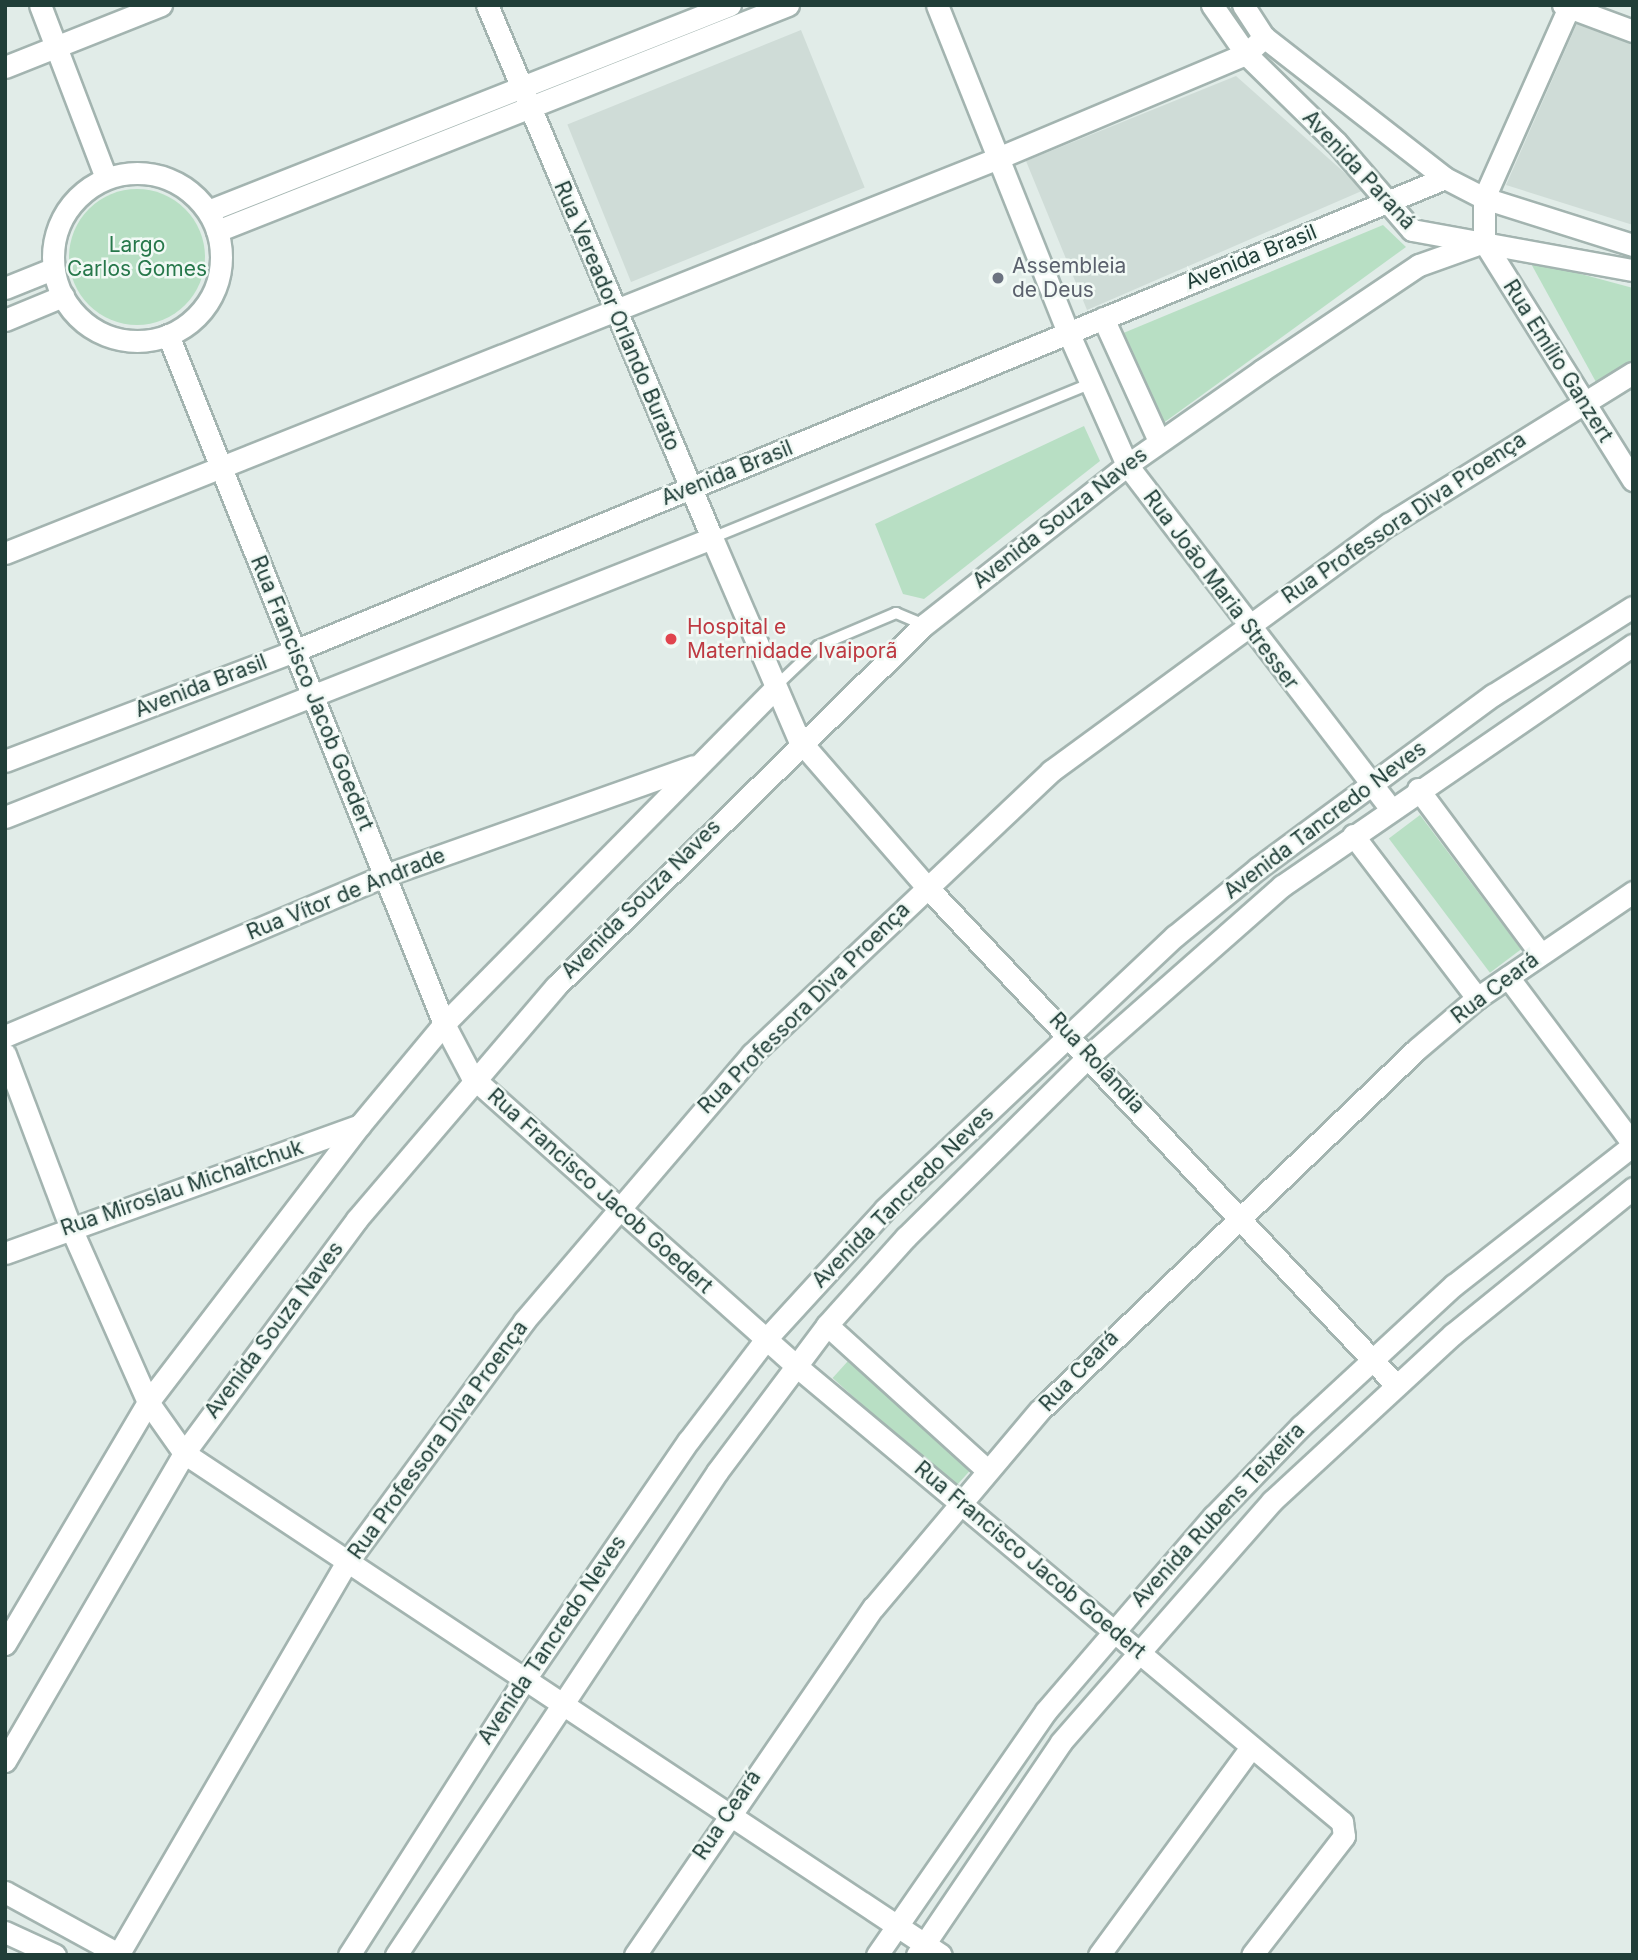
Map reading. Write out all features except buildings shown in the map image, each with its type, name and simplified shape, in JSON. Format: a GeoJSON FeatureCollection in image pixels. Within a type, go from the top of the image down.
{"type":"FeatureCollection","features":[{"type":"Feature","properties":{"kind":"street"},"geometry":{"type":"LineString","coordinates":[[40,5],[106,178]]}},
{"type":"Feature","properties":{"kind":"street"},"geometry":{"type":"LineString","coordinates":[[5,67],[161,5]]}},
{"type":"Feature","properties":{"kind":"street","name":"Rua Vereador Orlando Burato"},"geometry":{"type":"LineString","coordinates":[[486,5],[524,100],[712,538],[773,690],[799,740]]}},
{"type":"Feature","properties":{"kind":"street"},"geometry":{"type":"LineString","coordinates":[[217,231],[524,100],[730,5]]}},
{"type":"Feature","properties":{"kind":"street"},"geometry":{"type":"LineString","coordinates":[[208,211],[788,5]]}},
{"type":"Feature","properties":{"kind":"street","name":"Rua João Maria Stresser"},"geometry":{"type":"LineString","coordinates":[[937,5],[1087,385],[1127,465],[1244,624],[1390,808]]}},
{"type":"Feature","properties":{"kind":"street","name":"Avenida Paraná"},"geometry":{"type":"LineString","coordinates":[[1212,5],[1246,54],[1423,236],[1484,242],[1633,270]]}},
{"type":"Feature","properties":{"kind":"street","name":"Avenida Paraná"},"geometry":{"type":"LineString","coordinates":[[1243,5],[1264,37],[1446,178],[1484,198],[1633,245]]}},
{"type":"Feature","properties":{"kind":"street"},"geometry":{"type":"LineString","coordinates":[[1484,242],[1484,198],[1567,6],[1633,31]]}},
{"type":"Feature","properties":{"kind":"street"},"geometry":{"type":"LineString","coordinates":[[5,553],[221,466],[617,313],[998,158],[1246,54],[1264,37]]}},
{"type":"Feature","properties":{"kind":"street"},"geometry":{"type":"LineString","coordinates":[[134,172],[163,177],[208,211],[217,231],[218,281],[190,323],[168,335],[144,341],[97,331],[63,296],[52,269],[57,229],[68,208],[106,178],[134,172]]}},
{"type":"Feature","properties":{"kind":"street","name":"Avenida Brasil"},"geometry":{"type":"LineString","coordinates":[[5,761],[294,651],[1446,178]]}},
{"type":"Feature","properties":{"kind":"street","name":"Rua Emílio Ganzert"},"geometry":{"type":"LineString","coordinates":[[1484,242],[1633,480]]}},
{"type":"Feature","properties":{"kind":"street","name":"Avenida Souza Naves"},"geometry":{"type":"LineString","coordinates":[[5,1761],[184,1453],[357,1219],[472,1077],[799,740],[924,625],[1159,441],[1419,265],[1484,242]]}},
{"type":"Feature","properties":{"kind":"street"},"geometry":{"type":"LineString","coordinates":[[5,288],[52,269]]}},
{"type":"Feature","properties":{"kind":"street"},"geometry":{"type":"LineString","coordinates":[[5,320],[63,296]]}},
{"type":"Feature","properties":{"kind":"street"},"geometry":{"type":"LineString","coordinates":[[1103,318],[1159,441]]}},
{"type":"Feature","properties":{"kind":"street","name":"Rua Francisco Jacob Goedert"},"geometry":{"type":"LineString","coordinates":[[168,335],[444,1024],[472,1077],[795,1365],[1342,1822],[1344,1836],[1252,1955]]}},
{"type":"Feature","properties":{"kind":"street","name":"Rua Professora Diva Proença"},"geometry":{"type":"LineString","coordinates":[[118,1954],[345,1565],[439,1432],[618,1206],[752,1054],[926,886],[1051,771],[1244,624],[1495,454],[1633,373]]}},
{"type":"Feature","properties":{"kind":"street"},"geometry":{"type":"LineString","coordinates":[[5,817],[312,693],[712,538]]}},
{"type":"Feature","properties":{"kind":"street","name":"Avenida Tancredo Neves"},"geometry":{"type":"LineString","coordinates":[[349,1955],[523,1682],[766,1339],[886,1209],[1185,927],[1493,695],[1633,607]]}},
{"type":"Feature","properties":{"kind":"street","name":"Avenida Tancredo Neves"},"geometry":{"type":"LineString","coordinates":[[396,1955],[560,1703],[795,1365],[827,1325],[1090,1055],[1198,957],[1390,808],[1633,645]]}},
{"type":"Feature","properties":{"kind":"street"},"geometry":{"type":"LineString","coordinates":[[5,1643],[148,1402],[360,1125],[444,1024],[693,766],[773,690]]}},
{"type":"Feature","properties":{"kind":"street","name":"Rua Rolândia"},"geometry":{"type":"LineString","coordinates":[[799,740],[926,886],[1071,1034],[1396,1385]]}},
{"type":"Feature","properties":{"kind":"street","name":"Rua Vítor de Andrade"},"geometry":{"type":"LineString","coordinates":[[5,1036],[386,875],[693,766]]}},
{"type":"Feature","properties":{"kind":"street"},"geometry":{"type":"LineString","coordinates":[[1418,789],[1540,953]]}},
{"type":"Feature","properties":{"kind":"street"},"geometry":{"type":"LineString","coordinates":[[1353,835],[1477,998]]}},
{"type":"Feature","properties":{"kind":"street","name":"Rua Ceará"},"geometry":{"type":"LineString","coordinates":[[635,1955],[728,1814],[858,1629],[986,1470],[1238,1216],[1477,998],[1633,892]]}},
{"type":"Feature","properties":{"kind":"street"},"geometry":{"type":"LineString","coordinates":[[1508,977],[1633,1145]]}},
{"type":"Feature","properties":{"kind":"street"},"geometry":{"type":"LineString","coordinates":[[5,1054],[70,1226],[148,1402],[184,1453],[345,1565],[895,1924],[927,1951]]}},
{"type":"Feature","properties":{"kind":"street","name":"Rua Miroslau Michaltchuk"},"geometry":{"type":"LineString","coordinates":[[5,1253],[70,1226],[360,1125]]}},
{"type":"Feature","properties":{"kind":"street","name":"Avenida Rubens Teixeira"},"geometry":{"type":"LineString","coordinates":[[877,1955],[895,1924],[1112,1629],[1301,1426],[1464,1277],[1633,1145]]}},
{"type":"Feature","properties":{"kind":"street","name":"Avenida Rubens Teixeira"},"geometry":{"type":"LineString","coordinates":[[927,1951],[1061,1742],[1137,1648],[1272,1501],[1396,1385],[1633,1188]]}},
{"type":"Feature","properties":{"kind":"street","name":"Rua Francisco Jacob Goedert"},"geometry":{"type":"LineString","coordinates":[[827,1325],[986,1470]]}},
{"type":"Feature","properties":{"kind":"street"},"geometry":{"type":"LineString","coordinates":[[1099,1955],[1251,1747]]}},
{"type":"Feature","properties":{"kind":"street"},"geometry":{"type":"LineString","coordinates":[[5,1892],[118,1954]]}},
{"type":"Feature","properties":{"kind":"street"},"geometry":{"type":"LineString","coordinates":[[5,1932],[55,1955]]}},
{"type":"Feature","properties":{"kind":"lane"},"geometry":{"type":"LineString","coordinates":[[712,538],[1087,385]]}},
{"type":"Feature","properties":{"kind":"lane"},"geometry":{"type":"LineString","coordinates":[[773,690],[787,669],[818,646],[896,613],[924,625]]}},
{"type":"Feature","properties":{"kind":"shaded area"},"geometry":{"type":"Polygon","coordinates":[[[1578,21],[1633,45],[1633,225],[1506,185],[1578,21]]]}},
{"type":"Feature","properties":{"kind":"shaded area"},"geometry":{"type":"Polygon","coordinates":[[[801,30],[865,188],[631,282],[567,124],[801,30]]]}},
{"type":"Feature","properties":{"kind":"shaded area"},"geometry":{"type":"Polygon","coordinates":[[[1236,76],[1364,190],[1087,310],[1026,161],[1236,76]]]}},
{"type":"Feature","properties":{"kind":"green space","name":"Largo Carlos Gomes"},"geometry":{"type":"Polygon","coordinates":[[[137,189],[163,194],[185,209],[200,231],[205,257],[200,283],[185,305],[163,320],[137,325],[111,320],[89,305],[74,283],[69,257],[74,231],[89,209],[111,194],[137,189]]]}},
{"type":"Feature","properties":{"kind":"green space"},"geometry":{"type":"Polygon","coordinates":[[[1383,225],[1406,247],[1162,424],[1121,334],[1383,225]]]}},
{"type":"Feature","properties":{"kind":"green space"},"geometry":{"type":"Polygon","coordinates":[[[1529,260],[1633,288],[1633,361],[1596,382],[1529,260]]]}},
{"type":"Feature","properties":{"kind":"green space"},"geometry":{"type":"Polygon","coordinates":[[[1084,426],[1100,461],[924,599],[903,594],[875,524],[1084,426]]]}},
{"type":"Feature","properties":{"kind":"green space"},"geometry":{"type":"Polygon","coordinates":[[[1420,815],[1521,949],[1490,973],[1389,838],[1420,815]]]}},
{"type":"Feature","properties":{"kind":"green space"},"geometry":{"type":"Polygon","coordinates":[[[848,1361],[970,1471],[954,1488],[833,1378],[848,1361]]]}},
{"type":"Feature","properties":{"kind":"place","name":"Assembleia de Deus"},"geometry":{"type":"Point","coordinates":[998,278]}},
{"type":"Feature","properties":{"kind":"place","name":"Hospital e Maternidade Ivaiporã"},"geometry":{"type":"Point","coordinates":[671,639]}}]}
